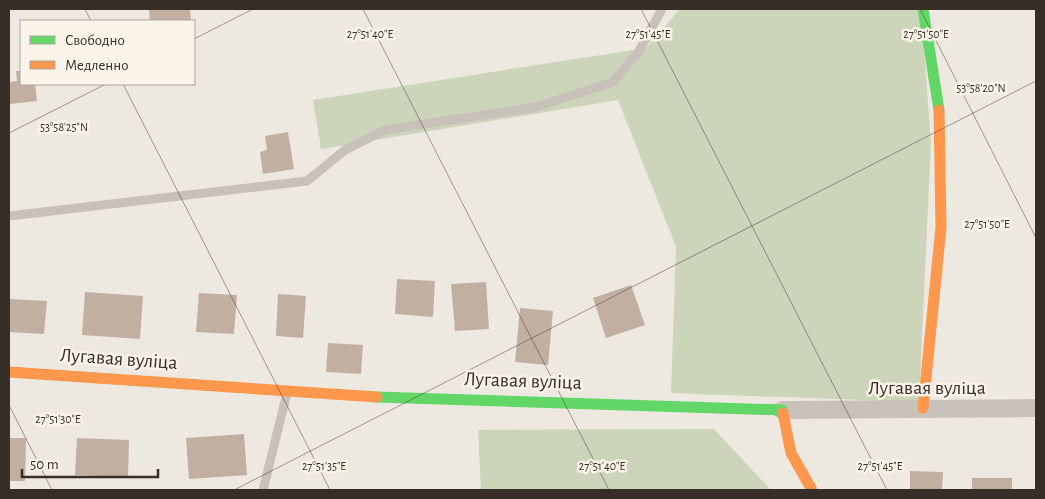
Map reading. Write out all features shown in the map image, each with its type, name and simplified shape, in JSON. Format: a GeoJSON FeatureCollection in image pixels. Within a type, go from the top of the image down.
{"type":"FeatureCollection","features":[{"type":"Feature","properties":{"kind":"street"},"geometry":{"type":"LineString","coordinates":[[923,9],[939,107],[941,227],[923,408]]}},
{"type":"Feature","properties":{"kind":"street","name":"Лугавая вуліца"},"geometry":{"type":"LineString","coordinates":[[9,372],[352,396],[782,410],[1036,408]]}},
{"type":"Feature","properties":{"kind":"street"},"geometry":{"type":"LineString","coordinates":[[782,410],[791,453],[812,490]]}},
{"type":"Feature","properties":{"kind":"lane"},"geometry":{"type":"LineString","coordinates":[[9,216],[307,181],[345,150],[385,130],[536,107],[613,82],[639,51],[662,9]]}},
{"type":"Feature","properties":{"kind":"lane"},"geometry":{"type":"LineString","coordinates":[[263,490],[288,391]]}},
{"type":"Feature","properties":{"kind":"green space"},"geometry":{"type":"Polygon","coordinates":[[[680,9],[921,9],[931,143],[919,402],[671,393],[676,247],[618,100],[321,149],[313,100],[646,48],[680,9]]]}},
{"type":"Feature","properties":{"kind":"green space"},"geometry":{"type":"Polygon","coordinates":[[[714,429],[771,490],[481,490],[478,430],[714,429]]]}},
{"type":"Feature","properties":{"kind":"building"},"geometry":{"type":"Polygon","coordinates":[[[149,9],[190,9],[191,20],[150,20],[149,9]]]}},
{"type":"Feature","properties":{"kind":"building"},"geometry":{"type":"Polygon","coordinates":[[[16,71],[20,71],[20,85],[35,85],[37,101],[10,104],[9,82],[17,81],[16,71]]]}},
{"type":"Feature","properties":{"kind":"building"},"geometry":{"type":"Polygon","coordinates":[[[288,132],[294,169],[263,174],[260,152],[267,150],[265,136],[288,132]]]}},
{"type":"Feature","properties":{"kind":"building"},"geometry":{"type":"Polygon","coordinates":[[[397,279],[435,281],[433,317],[395,314],[397,279]]]}},
{"type":"Feature","properties":{"kind":"building"},"geometry":{"type":"Polygon","coordinates":[[[486,282],[489,329],[455,331],[451,284],[486,282]]]}},
{"type":"Feature","properties":{"kind":"building"},"geometry":{"type":"Polygon","coordinates":[[[631,285],[645,325],[606,338],[593,298],[631,285]]]}},
{"type":"Feature","properties":{"kind":"building"},"geometry":{"type":"Polygon","coordinates":[[[85,292],[143,296],[140,339],[82,335],[85,292]]]}},
{"type":"Feature","properties":{"kind":"building"},"geometry":{"type":"Polygon","coordinates":[[[199,293],[237,295],[234,334],[196,332],[199,293]]]}},
{"type":"Feature","properties":{"kind":"building"},"geometry":{"type":"Polygon","coordinates":[[[278,294],[306,296],[303,338],[276,336],[278,294]]]}},
{"type":"Feature","properties":{"kind":"building"},"geometry":{"type":"Polygon","coordinates":[[[9,299],[47,301],[44,334],[9,332],[9,299]]]}},
{"type":"Feature","properties":{"kind":"building"},"geometry":{"type":"Polygon","coordinates":[[[520,308],[553,311],[548,365],[515,362],[520,308]]]}},
{"type":"Feature","properties":{"kind":"building"},"geometry":{"type":"Polygon","coordinates":[[[328,343],[363,345],[361,374],[326,372],[328,343]]]}},
{"type":"Feature","properties":{"kind":"building"},"geometry":{"type":"Polygon","coordinates":[[[244,434],[247,475],[189,479],[186,438],[244,434]]]}},
{"type":"Feature","properties":{"kind":"building"},"geometry":{"type":"Polygon","coordinates":[[[9,438],[26,438],[25,481],[9,481],[9,438]]]}},
{"type":"Feature","properties":{"kind":"building"},"geometry":{"type":"Polygon","coordinates":[[[77,438],[129,440],[128,477],[75,475],[77,438]]]}},
{"type":"Feature","properties":{"kind":"building"},"geometry":{"type":"Polygon","coordinates":[[[910,471],[943,472],[942,490],[910,490],[910,471]]]}},
{"type":"Feature","properties":{"kind":"building"},"geometry":{"type":"Polygon","coordinates":[[[972,478],[1012,478],[1012,490],[972,490],[972,478]]]}},
{"type":"Feature","properties":{"kind":"traffic: fast"},"geometry":{"type":"LineString","coordinates":[[923,9],[939,110]]}},
{"type":"Feature","properties":{"kind":"traffic: fast"},"geometry":{"type":"LineString","coordinates":[[377,397],[782,410],[783,413]]}},
{"type":"Feature","properties":{"kind":"traffic: slow"},"geometry":{"type":"LineString","coordinates":[[923,408],[941,227],[939,110]]}},
{"type":"Feature","properties":{"kind":"traffic: slow"},"geometry":{"type":"LineString","coordinates":[[9,372],[377,397]]}},
{"type":"Feature","properties":{"kind":"traffic: slow"},"geometry":{"type":"LineString","coordinates":[[783,413],[791,453],[812,490]]}}]}
